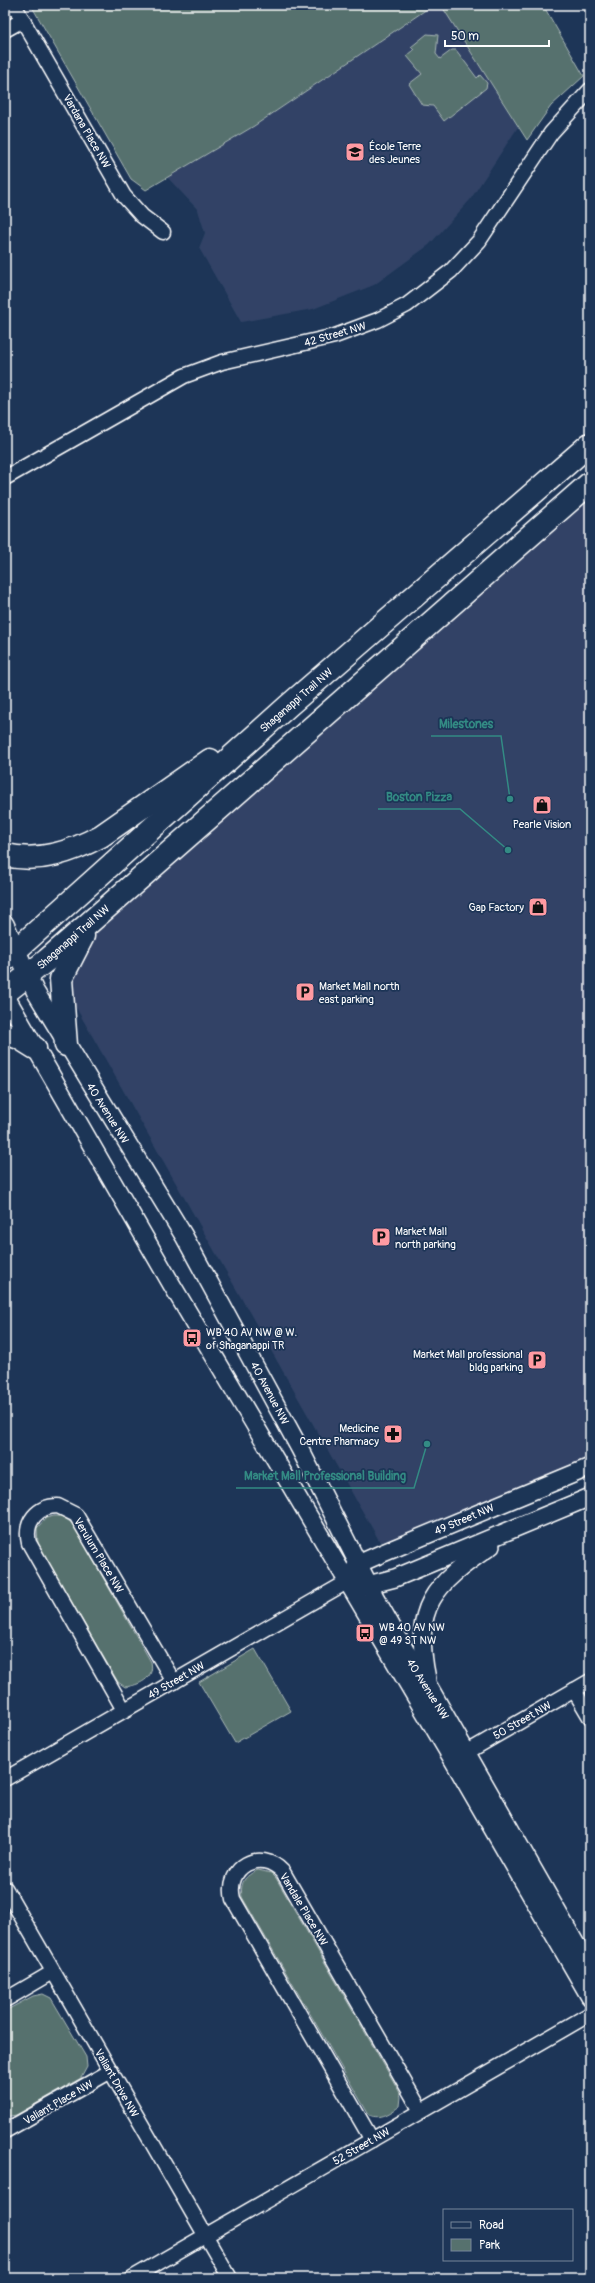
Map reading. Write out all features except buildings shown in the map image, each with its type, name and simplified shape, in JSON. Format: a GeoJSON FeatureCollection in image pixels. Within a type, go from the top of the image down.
{"type":"FeatureCollection","features":[{"type":"Feature","properties":{"kind":"main road","name":"Shaganappi Trail NW"},"geometry":{"type":"LineString","coordinates":[[11,955],[288,706],[590,444]]}},
{"type":"Feature","properties":{"kind":"main road","name":"Shaganappi Trail NW"},"geometry":{"type":"LineString","coordinates":[[5,994],[88,924],[590,483]]}},
{"type":"Feature","properties":{"kind":"main road"},"geometry":{"type":"LineString","coordinates":[[5,855],[42,857],[70,851],[84,845],[101,836],[288,706]]}},
{"type":"Feature","properties":{"kind":"main road"},"geometry":{"type":"LineString","coordinates":[[66,1045],[61,978],[88,924]]}},
{"type":"Feature","properties":{"kind":"main road"},"geometry":{"type":"LineString","coordinates":[[5,1033],[19,1038],[35,1048]]}},
{"type":"Feature","properties":{"kind":"street","name":"Vardana Place NW"},"geometry":{"type":"LineString","coordinates":[[14,5],[124,196],[142,216],[163,232]]}},
{"type":"Feature","properties":{"kind":"street"},"geometry":{"type":"LineString","coordinates":[[5,30],[23,20]]}},
{"type":"Feature","properties":{"kind":"street","name":"42 Street NW"},"geometry":{"type":"LineString","coordinates":[[5,478],[184,376],[222,362],[340,334],[378,320],[407,305],[447,275],[479,241],[551,133],[590,90]]}},
{"type":"Feature","properties":{"kind":"street","name":"40 Avenue NW"},"geometry":{"type":"LineString","coordinates":[[5,924],[11,955],[28,975],[66,1045],[184,1236],[300,1449],[368,1585],[406,1652],[429,1687],[460,1756],[590,1997]]}},
{"type":"Feature","properties":{"kind":"street","name":"40 Avenue NW"},"geometry":{"type":"LineString","coordinates":[[5,994],[346,1582],[460,1756],[590,1969]]}},
{"type":"Feature","properties":{"kind":"street","name":"49 Street NW"},"geometry":{"type":"LineString","coordinates":[[5,1779],[346,1582],[358,1564],[590,1467]]}},
{"type":"Feature","properties":{"kind":"street"},"geometry":{"type":"LineString","coordinates":[[346,1582],[368,1585],[395,1578],[590,1497]]}},
{"type":"Feature","properties":{"kind":"street","name":"Verulum Place NW"},"geometry":{"type":"LineString","coordinates":[[124,1710],[29,1543],[27,1536],[30,1522],[39,1511],[58,1506],[71,1510],[80,1520],[174,1682]]}},
{"type":"Feature","properties":{"kind":"street"},"geometry":{"type":"LineString","coordinates":[[429,1687],[421,1651],[427,1610],[435,1595],[458,1569],[521,1526]]}},
{"type":"Feature","properties":{"kind":"street","name":"50 Street NW"},"geometry":{"type":"LineString","coordinates":[[460,1756],[590,1681]]}},
{"type":"Feature","properties":{"kind":"street"},"geometry":{"type":"LineString","coordinates":[[574,1690],[590,1716]]}},
{"type":"Feature","properties":{"kind":"street","name":"Vandale Place NW"},"geometry":{"type":"LineString","coordinates":[[372,2140],[233,1899],[233,1879],[236,1873],[246,1864],[266,1861],[279,1867],[283,1872],[422,2111]]}},
{"type":"Feature","properties":{"kind":"street","name":"Valiant Drive NW"},"geometry":{"type":"LineString","coordinates":[[5,1888],[230,2278]]}},
{"type":"Feature","properties":{"kind":"street"},"geometry":{"type":"LineString","coordinates":[[5,2000],[53,1972]]}},
{"type":"Feature","properties":{"kind":"street","name":"52 Street NW"},"geometry":{"type":"LineString","coordinates":[[132,2278],[590,2014]]}},
{"type":"Feature","properties":{"kind":"street","name":"Valiant Place NW"},"geometry":{"type":"LineString","coordinates":[[5,2131],[111,2071]]}},
{"type":"Feature","properties":{"kind":"shaded area","name":"École Terre des Jeunes"},"geometry":{"type":"Polygon","coordinates":[[[433,5],[441,5],[518,127],[470,200],[429,245],[374,285],[313,309],[241,322],[199,248],[205,233],[198,210],[167,177],[254,126],[433,5]]]}},
{"type":"Feature","properties":{"kind":"shaded area"},"geometry":{"type":"Polygon","coordinates":[[[590,499],[590,1457],[397,1538],[380,1542],[70,997],[86,939],[590,499]]]}},
{"type":"Feature","properties":{"kind":"green space"},"geometry":{"type":"Polygon","coordinates":[[[31,5],[433,5],[254,126],[146,190],[131,179],[31,5]]]}},
{"type":"Feature","properties":{"kind":"green space"},"geometry":{"type":"Polygon","coordinates":[[[441,5],[543,5],[584,76],[551,106],[527,140],[441,5]]]}},
{"type":"Feature","properties":{"kind":"green space"},"geometry":{"type":"Polygon","coordinates":[[[427,34],[438,35],[436,54],[440,59],[452,50],[456,50],[477,78],[480,75],[487,83],[486,88],[444,121],[433,106],[422,105],[409,84],[422,74],[407,56],[414,50],[411,47],[427,34]]]}},
{"type":"Feature","properties":{"kind":"green space"},"geometry":{"type":"Polygon","coordinates":[[[61,1516],[72,1523],[151,1662],[151,1673],[145,1680],[136,1685],[125,1687],[118,1682],[38,1544],[37,1528],[46,1518],[61,1516]]]}},
{"type":"Feature","properties":{"kind":"green space"},"geometry":{"type":"Polygon","coordinates":[[[255,1649],[291,1711],[235,1743],[199,1682],[255,1649]]]}},
{"type":"Feature","properties":{"kind":"green space"},"geometry":{"type":"Polygon","coordinates":[[[258,1870],[271,1873],[276,1878],[399,2091],[401,2097],[400,2106],[389,2113],[378,2117],[369,2115],[242,1897],[242,1884],[244,1880],[246,1877],[258,1870]]]}},
{"type":"Feature","properties":{"kind":"green space"},"geometry":{"type":"Polygon","coordinates":[[[43,1994],[51,1998],[86,2057],[87,2067],[81,2078],[16,2115],[5,2117],[5,2011],[33,1996],[43,1994]]]}},
{"type":"Feature","properties":{"kind":"place","name":"École Terre des Jeunes"},"geometry":{"type":"Point","coordinates":[355,152]}},
{"type":"Feature","properties":{"kind":"place","name":"Milestones"},"geometry":{"type":"Point","coordinates":[510,799]}},
{"type":"Feature","properties":{"kind":"place","name":"Pearle Vision"},"geometry":{"type":"Point","coordinates":[542,805]}},
{"type":"Feature","properties":{"kind":"place","name":"Boston Pizza"},"geometry":{"type":"Point","coordinates":[508,850]}},
{"type":"Feature","properties":{"kind":"place","name":"Gap Factory"},"geometry":{"type":"Point","coordinates":[538,907]}},
{"type":"Feature","properties":{"kind":"place","name":"Market Mall north east parking"},"geometry":{"type":"Point","coordinates":[305,992]}},
{"type":"Feature","properties":{"kind":"place","name":"Market Mall north parking"},"geometry":{"type":"Point","coordinates":[381,1237]}},
{"type":"Feature","properties":{"kind":"place","name":"WB 40 AV NW @ W. of Shaganappi TR"},"geometry":{"type":"Point","coordinates":[192,1338]}},
{"type":"Feature","properties":{"kind":"place","name":"Market Mall professional bldg parking"},"geometry":{"type":"Point","coordinates":[537,1360]}},
{"type":"Feature","properties":{"kind":"place","name":"Medicine Centre Pharmacy"},"geometry":{"type":"Point","coordinates":[393,1434]}},
{"type":"Feature","properties":{"kind":"place","name":"Market Mall Professional Building"},"geometry":{"type":"Point","coordinates":[427,1444]}},
{"type":"Feature","properties":{"kind":"place","name":"WB 40 AV NW @ 49 ST NW"},"geometry":{"type":"Point","coordinates":[365,1633]}}]}
